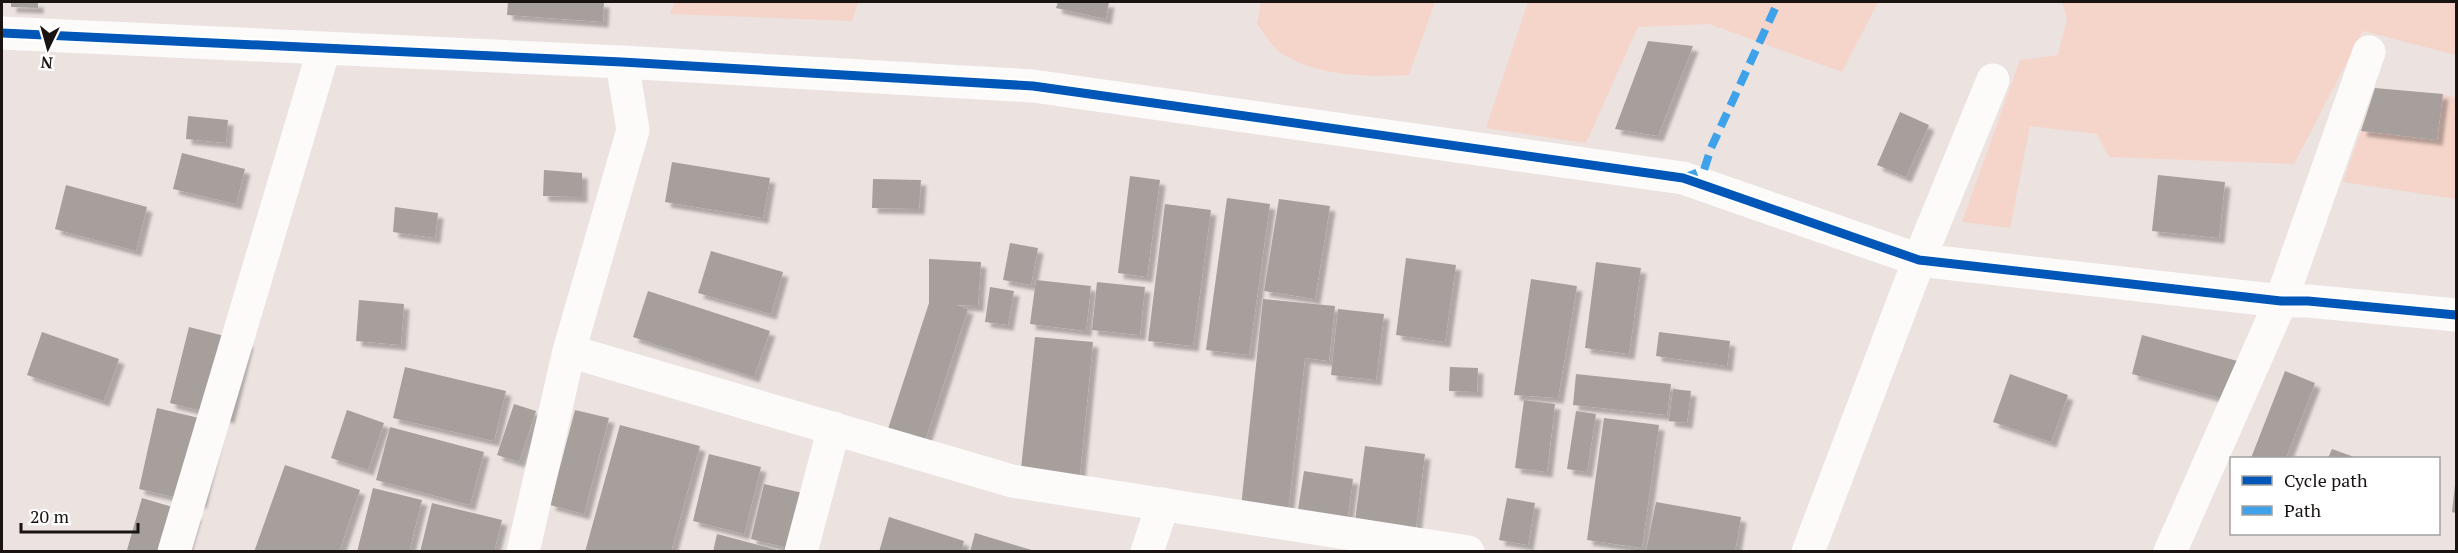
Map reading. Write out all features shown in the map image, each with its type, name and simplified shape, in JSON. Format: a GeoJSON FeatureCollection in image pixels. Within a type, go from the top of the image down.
{"type":"FeatureCollection","features":[{"type":"Feature","properties":{"kind":"street"},"geometry":{"type":"LineString","coordinates":[[2,33],[622,62],[1033,86],[1683,178],[1919,260],[2281,301],[2308,301],[2457,315]]}},
{"type":"Feature","properties":{"kind":"street"},"geometry":{"type":"LineString","coordinates":[[174,552],[324,49]]}},
{"type":"Feature","properties":{"kind":"street"},"geometry":{"type":"LineString","coordinates":[[2179,548],[2281,301],[2369,52]]}},
{"type":"Feature","properties":{"kind":"street"},"geometry":{"type":"LineString","coordinates":[[523,552],[569,351],[633,130],[622,62]]}},
{"type":"Feature","properties":{"kind":"street"},"geometry":{"type":"LineString","coordinates":[[1808,552],[1919,260],[1993,80]]}},
{"type":"Feature","properties":{"kind":"street"},"geometry":{"type":"LineString","coordinates":[[569,351],[1012,481],[1434,549],[1468,552]]}},
{"type":"Feature","properties":{"kind":"street"},"geometry":{"type":"LineString","coordinates":[[801,552],[834,428]]}},
{"type":"Feature","properties":{"kind":"street"},"geometry":{"type":"LineString","coordinates":[[1147,552],[1163,504]]}},
{"type":"Feature","properties":{"kind":"shaded area"},"geometry":{"type":"Polygon","coordinates":[[[675,2],[858,2],[852,21],[670,14],[675,2]]]}},
{"type":"Feature","properties":{"kind":"shaded area"},"geometry":{"type":"Polygon","coordinates":[[[1261,2],[1435,2],[1409,75],[1376,76],[1327,71],[1295,61],[1281,53],[1271,44],[1257,24],[1261,2]]]}},
{"type":"Feature","properties":{"kind":"shaded area"},"geometry":{"type":"Polygon","coordinates":[[[1528,2],[1878,2],[1842,72],[1709,24],[1638,27],[1586,143],[1486,128],[1528,2]]]}},
{"type":"Feature","properties":{"kind":"shaded area"},"geometry":{"type":"Polygon","coordinates":[[[2062,2],[2456,2],[2456,55],[2363,31],[2294,164],[2109,157],[2097,134],[2030,126],[2010,228],[1962,222],[2020,60],[2058,55],[2067,18],[2062,2]]]}},
{"type":"Feature","properties":{"kind":"shaded area"},"geometry":{"type":"Polygon","coordinates":[[[2443,94],[2456,98],[2456,199],[2343,182],[2361,131],[2437,140],[2443,94]]]}},
{"type":"Feature","properties":{"kind":"building"},"geometry":{"type":"Polygon","coordinates":[[[11,2],[38,2],[38,8],[11,7],[11,2]]]}},
{"type":"Feature","properties":{"kind":"building"},"geometry":{"type":"Polygon","coordinates":[[[508,2],[604,2],[603,22],[507,15],[508,2]]]}},
{"type":"Feature","properties":{"kind":"building"},"geometry":{"type":"Polygon","coordinates":[[[1058,2],[1109,2],[1106,19],[1056,8],[1058,2]]]}},
{"type":"Feature","properties":{"kind":"building"},"geometry":{"type":"Polygon","coordinates":[[[1648,41],[1693,46],[1658,136],[1615,129],[1648,41]]]}},
{"type":"Feature","properties":{"kind":"building"},"geometry":{"type":"Polygon","coordinates":[[[2375,88],[2443,94],[2437,140],[2361,131],[2375,88]]]}},
{"type":"Feature","properties":{"kind":"building"},"geometry":{"type":"Polygon","coordinates":[[[1900,112],[1929,125],[1906,177],[1877,165],[1900,112]]]}},
{"type":"Feature","properties":{"kind":"building"},"geometry":{"type":"Polygon","coordinates":[[[188,116],[228,120],[226,143],[186,139],[188,116]]]}},
{"type":"Feature","properties":{"kind":"building"},"geometry":{"type":"Polygon","coordinates":[[[182,153],[245,169],[236,204],[173,189],[182,153]]]}},
{"type":"Feature","properties":{"kind":"building"},"geometry":{"type":"Polygon","coordinates":[[[672,162],[770,178],[763,218],[665,202],[672,162]]]}},
{"type":"Feature","properties":{"kind":"building"},"geometry":{"type":"Polygon","coordinates":[[[544,170],[582,173],[582,197],[543,196],[544,170]]]}},
{"type":"Feature","properties":{"kind":"building"},"geometry":{"type":"Polygon","coordinates":[[[2158,175],[2225,182],[2219,238],[2152,231],[2158,175]]]}},
{"type":"Feature","properties":{"kind":"building"},"geometry":{"type":"Polygon","coordinates":[[[1130,176],[1160,180],[1147,277],[1118,273],[1130,176]]]}},
{"type":"Feature","properties":{"kind":"building"},"geometry":{"type":"Polygon","coordinates":[[[873,179],[921,180],[919,209],[872,208],[873,179]]]}},
{"type":"Feature","properties":{"kind":"building"},"geometry":{"type":"Polygon","coordinates":[[[66,185],[147,207],[136,251],[55,229],[66,185]]]}},
{"type":"Feature","properties":{"kind":"building"},"geometry":{"type":"Polygon","coordinates":[[[1227,198],[1270,204],[1249,355],[1206,350],[1227,198]]]}},
{"type":"Feature","properties":{"kind":"building"},"geometry":{"type":"Polygon","coordinates":[[[1279,199],[1330,206],[1315,299],[1264,291],[1279,199]]]}},
{"type":"Feature","properties":{"kind":"building"},"geometry":{"type":"Polygon","coordinates":[[[1165,204],[1211,210],[1193,346],[1148,341],[1165,204]]]}},
{"type":"Feature","properties":{"kind":"building"},"geometry":{"type":"Polygon","coordinates":[[[395,207],[438,213],[435,238],[393,232],[395,207]]]}},
{"type":"Feature","properties":{"kind":"building"},"geometry":{"type":"Polygon","coordinates":[[[1010,243],[1038,248],[1031,285],[1003,280],[1010,243]]]}},
{"type":"Feature","properties":{"kind":"building"},"geometry":{"type":"Polygon","coordinates":[[[711,251],[783,272],[771,314],[698,293],[711,251]]]}},
{"type":"Feature","properties":{"kind":"building"},"geometry":{"type":"Polygon","coordinates":[[[1406,258],[1456,265],[1445,342],[1396,335],[1406,258]]]}},
{"type":"Feature","properties":{"kind":"building"},"geometry":{"type":"Polygon","coordinates":[[[929,259],[981,262],[978,306],[956,305],[968,309],[924,444],[887,432],[929,303],[929,259]]]}},
{"type":"Feature","properties":{"kind":"building"},"geometry":{"type":"Polygon","coordinates":[[[1596,262],[1641,268],[1629,354],[1585,348],[1596,262]]]}},
{"type":"Feature","properties":{"kind":"building"},"geometry":{"type":"Polygon","coordinates":[[[1531,279],[1577,286],[1558,398],[1514,395],[1531,279]]]}},
{"type":"Feature","properties":{"kind":"building"},"geometry":{"type":"Polygon","coordinates":[[[1036,280],[1091,286],[1086,331],[1030,324],[1036,280]]]}},
{"type":"Feature","properties":{"kind":"building"},"geometry":{"type":"Polygon","coordinates":[[[1097,282],[1145,287],[1140,335],[1092,330],[1097,282]]]}},
{"type":"Feature","properties":{"kind":"building"},"geometry":{"type":"Polygon","coordinates":[[[990,287],[1014,291],[1008,325],[985,322],[990,287]]]}},
{"type":"Feature","properties":{"kind":"building"},"geometry":{"type":"Polygon","coordinates":[[[648,291],[770,331],[754,377],[633,337],[648,291]]]}},
{"type":"Feature","properties":{"kind":"building"},"geometry":{"type":"Polygon","coordinates":[[[1263,299],[1335,306],[1329,361],[1305,358],[1288,513],[1241,507],[1263,299]]]}},
{"type":"Feature","properties":{"kind":"building"},"geometry":{"type":"Polygon","coordinates":[[[359,300],[404,304],[401,345],[356,341],[359,300]]]}},
{"type":"Feature","properties":{"kind":"building"},"geometry":{"type":"Polygon","coordinates":[[[1338,309],[1384,314],[1376,380],[1331,375],[1338,309]]]}},
{"type":"Feature","properties":{"kind":"building"},"geometry":{"type":"Polygon","coordinates":[[[189,327],[248,342],[229,418],[170,403],[189,327]]]}},
{"type":"Feature","properties":{"kind":"building"},"geometry":{"type":"Polygon","coordinates":[[[42,332],[119,359],[104,401],[27,375],[42,332]]]}},
{"type":"Feature","properties":{"kind":"building"},"geometry":{"type":"Polygon","coordinates":[[[1659,332],[1730,341],[1727,366],[1656,356],[1659,332]]]}},
{"type":"Feature","properties":{"kind":"building"},"geometry":{"type":"Polygon","coordinates":[[[2142,335],[2241,362],[2231,401],[2132,374],[2142,335]]]}},
{"type":"Feature","properties":{"kind":"building"},"geometry":{"type":"Polygon","coordinates":[[[1035,337],[1093,342],[1079,484],[1020,478],[1035,337]]]}},
{"type":"Feature","properties":{"kind":"building"},"geometry":{"type":"Polygon","coordinates":[[[405,367],[506,391],[494,441],[393,418],[405,367]]]}},
{"type":"Feature","properties":{"kind":"building"},"geometry":{"type":"Polygon","coordinates":[[[1450,367],[1478,368],[1477,392],[1449,391],[1450,367]]]}},
{"type":"Feature","properties":{"kind":"building"},"geometry":{"type":"Polygon","coordinates":[[[2285,371],[2315,383],[2286,457],[2251,457],[2285,371]]]}},
{"type":"Feature","properties":{"kind":"building"},"geometry":{"type":"Polygon","coordinates":[[[1576,374],[1671,384],[1667,415],[1573,405],[1576,374]]]}},
{"type":"Feature","properties":{"kind":"building"},"geometry":{"type":"Polygon","coordinates":[[[2010,374],[2068,395],[2051,442],[1993,422],[2010,374]]]}},
{"type":"Feature","properties":{"kind":"building"},"geometry":{"type":"Polygon","coordinates":[[[1673,389],[1691,391],[1687,423],[1669,421],[1673,389]]]}},
{"type":"Feature","properties":{"kind":"building"},"geometry":{"type":"Polygon","coordinates":[[[1524,400],[1555,404],[1547,472],[1515,468],[1524,400]]]}},
{"type":"Feature","properties":{"kind":"building"},"geometry":{"type":"Polygon","coordinates":[[[514,404],[536,411],[519,462],[497,455],[514,404]]]}},
{"type":"Feature","properties":{"kind":"building"},"geometry":{"type":"Polygon","coordinates":[[[157,408],[220,423],[201,503],[139,489],[157,408]]]}},
{"type":"Feature","properties":{"kind":"building"},"geometry":{"type":"Polygon","coordinates":[[[347,410],[384,423],[368,470],[331,458],[347,410]]]}},
{"type":"Feature","properties":{"kind":"building"},"geometry":{"type":"Polygon","coordinates":[[[575,410],[609,418],[584,514],[550,505],[575,410]]]}},
{"type":"Feature","properties":{"kind":"building"},"geometry":{"type":"Polygon","coordinates":[[[1576,411],[1596,414],[1587,472],[1567,469],[1576,411]]]}},
{"type":"Feature","properties":{"kind":"building"},"geometry":{"type":"Polygon","coordinates":[[[1604,418],[1659,425],[1642,548],[1587,540],[1604,418]]]}},
{"type":"Feature","properties":{"kind":"building"},"geometry":{"type":"Polygon","coordinates":[[[620,425],[700,446],[671,552],[585,552],[620,425]]]}},
{"type":"Feature","properties":{"kind":"building"},"geometry":{"type":"Polygon","coordinates":[[[390,427],[484,452],[470,505],[376,480],[390,427]]]}},
{"type":"Feature","properties":{"kind":"building"},"geometry":{"type":"Polygon","coordinates":[[[1365,446],[1425,454],[1415,536],[1354,528],[1365,446]]]}},
{"type":"Feature","properties":{"kind":"building"},"geometry":{"type":"Polygon","coordinates":[[[2332,449],[2354,457],[2328,457],[2332,449]]]}},
{"type":"Feature","properties":{"kind":"building"},"geometry":{"type":"Polygon","coordinates":[[[709,454],[761,467],[744,534],[693,521],[709,454]]]}},
{"type":"Feature","properties":{"kind":"building"},"geometry":{"type":"Polygon","coordinates":[[[285,465],[360,490],[339,552],[254,552],[285,465]]]}},
{"type":"Feature","properties":{"kind":"building"},"geometry":{"type":"Polygon","coordinates":[[[1304,471],[1353,479],[1347,523],[1297,516],[1304,471]]]}},
{"type":"Feature","properties":{"kind":"building"},"geometry":{"type":"Polygon","coordinates":[[[764,484],[820,497],[807,552],[782,552],[784,547],[751,539],[764,484]]]}},
{"type":"Feature","properties":{"kind":"building"},"geometry":{"type":"Polygon","coordinates":[[[2456,485],[2456,513],[2452,512],[2456,485]]]}},
{"type":"Feature","properties":{"kind":"building"},"geometry":{"type":"Polygon","coordinates":[[[373,488],[422,500],[409,552],[357,552],[373,488]]]}},
{"type":"Feature","properties":{"kind":"building"},"geometry":{"type":"Polygon","coordinates":[[[142,498],[196,514],[185,552],[127,550],[142,498]]]}},
{"type":"Feature","properties":{"kind":"building"},"geometry":{"type":"Polygon","coordinates":[[[1507,498],[1535,503],[1528,545],[1499,540],[1507,498]]]}},
{"type":"Feature","properties":{"kind":"building"},"geometry":{"type":"Polygon","coordinates":[[[1656,502],[1741,517],[1735,552],[1646,551],[1656,502]]]}},
{"type":"Feature","properties":{"kind":"building"},"geometry":{"type":"Polygon","coordinates":[[[432,503],[502,520],[494,552],[420,552],[432,503]]]}},
{"type":"Feature","properties":{"kind":"building"},"geometry":{"type":"Polygon","coordinates":[[[889,517],[964,541],[961,552],[879,552],[889,517]]]}},
{"type":"Feature","properties":{"kind":"building"},"geometry":{"type":"Polygon","coordinates":[[[975,533],[1035,551],[1035,552],[970,552],[975,533]]]}},
{"type":"Feature","properties":{"kind":"building"},"geometry":{"type":"Polygon","coordinates":[[[717,534],[781,551],[781,552],[713,552],[717,534]]]}},
{"type":"Feature","properties":{"kind":"marked path"},"geometry":{"type":"LineString","coordinates":[[1683,178],[1704,170],[1711,148],[1778,2]]}},
{"type":"Feature","properties":{"kind":"cycle path"},"geometry":{"type":"LineString","coordinates":[[2,33],[622,62],[1033,86],[1683,178],[1919,260],[2281,301],[2308,301],[2456,315]]}}]}
